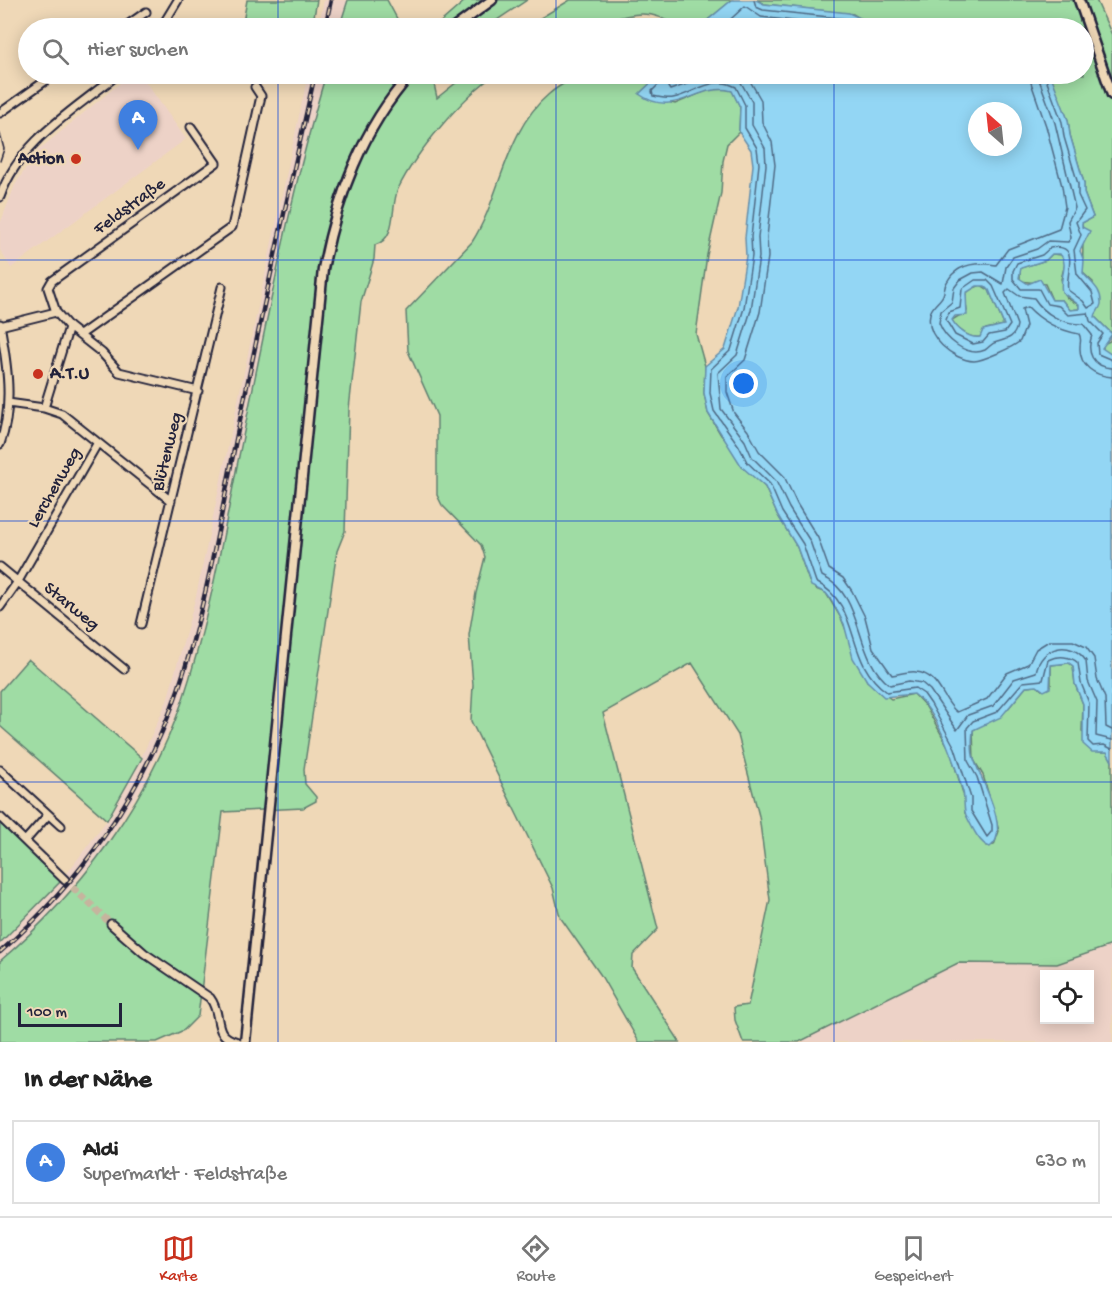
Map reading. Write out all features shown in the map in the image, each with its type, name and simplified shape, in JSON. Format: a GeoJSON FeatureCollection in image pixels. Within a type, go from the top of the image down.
{"type":"FeatureCollection","features":[{"type":"Feature","properties":{"kind":"main road"},"geometry":{"type":"LineString","coordinates":[[468,18],[492,0]]}},
{"type":"Feature","properties":{"kind":"main road"},"geometry":{"type":"LineString","coordinates":[[1079,0],[1085,18]]}},
{"type":"Feature","properties":{"kind":"main road"},"geometry":{"type":"LineString","coordinates":[[1094,43],[1112,95]]}},
{"type":"Feature","properties":{"kind":"main road"},"geometry":{"type":"LineString","coordinates":[[245,1042],[323,269],[330,232],[351,170],[383,110],[403,84]]}},
{"type":"Feature","properties":{"kind":"street"},"geometry":{"type":"LineString","coordinates":[[167,18],[177,0]]}},
{"type":"Feature","properties":{"kind":"street"},"geometry":{"type":"LineString","coordinates":[[137,18],[146,12]]}},
{"type":"Feature","properties":{"kind":"street"},"geometry":{"type":"LineString","coordinates":[[0,112],[41,84]]}},
{"type":"Feature","properties":{"kind":"street"},"geometry":{"type":"LineString","coordinates":[[1,193],[22,158],[38,140],[106,84]]}},
{"type":"Feature","properties":{"kind":"street"},"geometry":{"type":"LineString","coordinates":[[80,334],[232,226],[261,96],[255,87]]}},
{"type":"Feature","properties":{"kind":"street","name":"Feldstraße"},"geometry":{"type":"LineString","coordinates":[[191,127],[216,163],[52,281],[48,288],[56,312],[69,327],[102,353],[119,372],[198,392]]}},
{"type":"Feature","properties":{"kind":"street","name":"Blütenweg"},"geometry":{"type":"LineString","coordinates":[[141,624],[222,287]]}},
{"type":"Feature","properties":{"kind":"street"},"geometry":{"type":"LineString","coordinates":[[0,444],[8,403],[0,325],[56,312]]}},
{"type":"Feature","properties":{"kind":"street"},"geometry":{"type":"LineString","coordinates":[[44,408],[69,327]]}},
{"type":"Feature","properties":{"kind":"street"},"geometry":{"type":"LineString","coordinates":[[8,403],[44,408],[62,414],[171,501]]}},
{"type":"Feature","properties":{"kind":"street","name":"Lerchenweg"},"geometry":{"type":"LineString","coordinates":[[0,607],[17,583],[97,444]]}},
{"type":"Feature","properties":{"kind":"street","name":"Starweg"},"geometry":{"type":"LineString","coordinates":[[0,567],[124,669]]}},
{"type":"Feature","properties":{"kind":"street"},"geometry":{"type":"LineString","coordinates":[[0,770],[61,826]]}},
{"type":"Feature","properties":{"kind":"street"},"geometry":{"type":"LineString","coordinates":[[25,841],[48,815]]}},
{"type":"Feature","properties":{"kind":"street"},"geometry":{"type":"LineString","coordinates":[[0,818],[65,880]]}},
{"type":"Feature","properties":{"kind":"street"},"geometry":{"type":"LineString","coordinates":[[111,924],[144,953],[210,998],[215,1005],[221,1032],[229,1040],[238,1042]]}},
{"type":"Feature","properties":{"kind":"shaded area"},"geometry":{"type":"Polygon","coordinates":[[[324,0],[348,0],[342,18],[320,18],[324,0]]]}},
{"type":"Feature","properties":{"kind":"shaded area"},"geometry":{"type":"Polygon","coordinates":[[[119,84],[147,84],[186,139],[11,268],[0,250],[0,224],[15,185],[36,152],[119,84]]]}},
{"type":"Feature","properties":{"kind":"shaded area"},"geometry":{"type":"Polygon","coordinates":[[[306,84],[323,84],[289,216],[210,598],[181,704],[144,784],[100,854],[45,919],[0,961],[0,943],[59,884],[107,820],[131,780],[167,701],[196,596],[306,84]]]}},
{"type":"Feature","properties":{"kind":"shaded area"},"geometry":{"type":"Polygon","coordinates":[[[1112,945],[1112,1042],[799,1042],[958,963],[1057,964],[1112,945]]]}},
{"type":"Feature","properties":{"kind":"green space"},"geometry":{"type":"Polygon","coordinates":[[[247,0],[317,0],[314,18],[244,18],[247,0]]]}},
{"type":"Feature","properties":{"kind":"green space"},"geometry":{"type":"Polygon","coordinates":[[[348,0],[387,0],[397,18],[342,18],[348,0]]]}},
{"type":"Feature","properties":{"kind":"green space"},"geometry":{"type":"Polygon","coordinates":[[[466,0],[527,0],[500,18],[445,18],[466,0]]]}},
{"type":"Feature","properties":{"kind":"green space"},"geometry":{"type":"Polygon","coordinates":[[[570,0],[732,0],[710,18],[663,18],[639,14],[619,18],[540,18],[570,0]]]}},
{"type":"Feature","properties":{"kind":"green space"},"geometry":{"type":"Polygon","coordinates":[[[756,0],[1096,0],[1112,35],[1112,334],[1095,317],[1093,282],[1083,273],[1082,223],[1093,217],[1084,193],[1084,183],[1068,120],[1053,84],[1094,84],[1094,18],[859,18],[853,14],[764,4],[756,0]]]}},
{"type":"Feature","properties":{"kind":"green space"},"geometry":{"type":"Polygon","coordinates":[[[323,84],[434,84],[437,98],[454,84],[483,84],[441,126],[406,174],[398,189],[387,236],[375,245],[374,259],[361,302],[349,409],[345,531],[337,551],[304,769],[305,784],[316,797],[316,801],[303,808],[223,812],[198,1016],[184,1030],[157,1042],[0,1042],[0,961],[57,906],[84,876],[108,843],[150,775],[182,702],[207,613],[268,315],[312,122],[323,84]]]}},
{"type":"Feature","properties":{"kind":"green space"},"geometry":{"type":"Polygon","coordinates":[[[563,84],[650,84],[640,94],[675,104],[713,88],[732,90],[740,107],[739,132],[727,144],[723,161],[721,193],[707,255],[696,334],[705,366],[704,393],[708,413],[721,435],[734,449],[737,458],[765,487],[777,514],[797,547],[809,581],[816,589],[826,593],[841,618],[867,681],[891,699],[914,694],[926,707],[950,750],[965,800],[965,813],[986,846],[994,845],[999,831],[983,775],[974,760],[973,730],[1007,710],[1026,687],[1037,686],[1042,690],[1051,685],[1051,665],[1069,663],[1073,666],[1075,684],[1083,704],[1082,731],[1099,752],[1107,752],[1112,761],[1112,945],[1057,964],[958,963],[799,1042],[743,1042],[735,1020],[734,1007],[748,1005],[770,900],[759,816],[738,735],[692,663],[603,713],[658,929],[633,955],[632,968],[680,1042],[639,1042],[600,974],[560,917],[553,888],[471,721],[473,685],[469,635],[485,557],[481,545],[442,505],[437,495],[437,416],[408,351],[406,311],[472,242],[482,224],[522,127],[534,109],[563,84]]]}},
{"type":"Feature","properties":{"kind":"green space"},"geometry":{"type":"Polygon","coordinates":[[[1052,254],[1062,255],[1065,264],[1061,279],[1067,298],[1079,305],[1079,309],[1070,310],[1062,300],[1052,300],[1045,284],[1020,281],[1020,268],[1046,260],[1052,254]]]}},
{"type":"Feature","properties":{"kind":"green space"},"geometry":{"type":"Polygon","coordinates":[[[981,285],[989,290],[1004,325],[986,329],[980,337],[976,337],[964,333],[952,320],[967,311],[965,296],[969,290],[981,285]]]}},
{"type":"Feature","properties":{"kind":"green space"},"geometry":{"type":"Polygon","coordinates":[[[1112,334],[1112,355],[1103,351],[1103,344],[1110,341],[1112,334]]]}},
{"type":"Feature","properties":{"kind":"green space"},"geometry":{"type":"Polygon","coordinates":[[[28,659],[142,758],[107,820],[0,726],[0,691],[28,659]]]}},
{"type":"Feature","properties":{"kind":"green space"},"geometry":{"type":"Polygon","coordinates":[[[0,821],[62,880],[0,943],[0,821]]]}},
{"type":"Feature","properties":{"kind":"water"},"geometry":{"type":"Polygon","coordinates":[[[732,0],[756,0],[764,4],[849,13],[860,18],[710,18],[732,0]]]}},
{"type":"Feature","properties":{"kind":"water"},"geometry":{"type":"Polygon","coordinates":[[[650,84],[1054,84],[1068,120],[1084,183],[1084,193],[1093,217],[1082,223],[1082,227],[1090,231],[1080,251],[1084,261],[1083,273],[1100,294],[1101,304],[1095,317],[1112,334],[1102,348],[1112,355],[1112,761],[1107,752],[1092,752],[1083,744],[1083,704],[1075,684],[1073,666],[1069,663],[1051,665],[1050,688],[1044,691],[1037,686],[1026,687],[1001,717],[973,730],[973,756],[993,804],[998,830],[996,840],[990,847],[979,838],[966,815],[963,792],[955,767],[945,739],[931,713],[914,694],[884,697],[867,681],[853,658],[844,624],[832,601],[826,593],[811,586],[797,547],[777,514],[765,487],[742,467],[708,413],[704,393],[705,366],[725,349],[738,307],[746,256],[745,238],[753,165],[751,150],[739,132],[740,107],[732,91],[708,91],[675,102],[652,101],[639,94],[650,84]],[[1052,254],[1046,260],[1021,268],[1019,278],[1028,284],[1040,279],[1052,300],[1062,300],[1070,310],[1079,309],[1079,305],[1062,292],[1063,259],[1060,254],[1052,254]],[[977,286],[966,293],[967,315],[955,316],[952,320],[960,330],[968,335],[980,337],[983,330],[1004,325],[989,290],[985,286],[977,286]]]}},
{"type":"Feature","properties":{"kind":"tunnel"},"geometry":{"type":"LineString","coordinates":[[65,880],[111,924]]}},
{"type":"Feature","properties":{"kind":"tram line"},"geometry":{"type":"LineString","coordinates":[[0,134],[4,149],[0,161]]}},
{"type":"Feature","properties":{"kind":"railway"},"geometry":{"type":"LineString","coordinates":[[327,18],[331,0]]}},
{"type":"Feature","properties":{"kind":"railway"},"geometry":{"type":"LineString","coordinates":[[0,952],[57,896],[106,833],[147,764],[178,690],[189,657],[214,554],[259,330],[313,84]]}},
{"type":"Feature","properties":{"kind":"place","name":"Aldi"},"geometry":{"type":"Point","coordinates":[138,150]}},
{"type":"Feature","properties":{"kind":"place","name":"Action"},"geometry":{"type":"Point","coordinates":[76,159]}},
{"type":"Feature","properties":{"kind":"place","name":"A.T.U"},"geometry":{"type":"Point","coordinates":[38,374]}}]}
